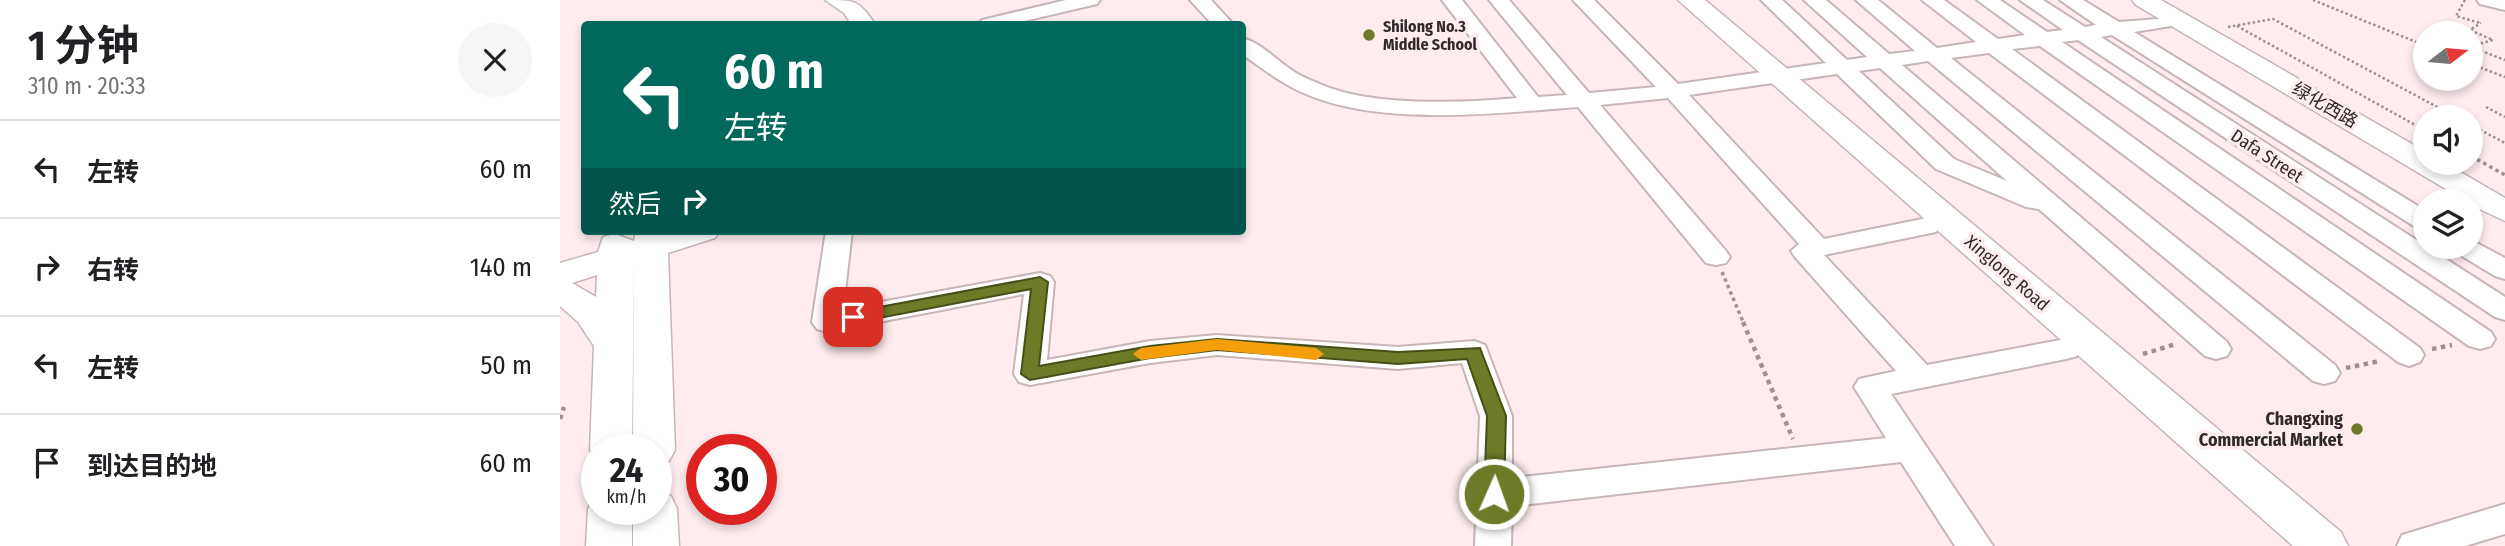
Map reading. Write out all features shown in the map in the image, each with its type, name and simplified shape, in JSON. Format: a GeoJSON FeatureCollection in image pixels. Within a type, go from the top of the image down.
{"type":"FeatureCollection","features":[{"type":"Feature","properties":{"kind":"main road","name":"Xinglong Road"},"geometry":{"type":"LineString","coordinates":[[1672,0],[1770,78],[2113,364],[2325,546]]}},
{"type":"Feature","properties":{"kind":"main road","name":"Xinglong Road"},"geometry":{"type":"LineString","coordinates":[[1690,0],[1927,226],[2289,546]]}},
{"type":"Feature","properties":{"kind":"main road","name":"绿化西路"},"geometry":{"type":"LineString","coordinates":[[2127,0],[2447,189]]}},
{"type":"Feature","properties":{"kind":"main road","name":"绿化西路"},"geometry":{"type":"LineString","coordinates":[[2144,0],[2505,211]]}},
{"type":"Feature","properties":{"kind":"main road"},"geometry":{"type":"LineString","coordinates":[[854,4],[875,21]]}},
{"type":"Feature","properties":{"kind":"main road","name":"绿化西路"},"geometry":{"type":"LineString","coordinates":[[2483,210],[2505,223]]}},
{"type":"Feature","properties":{"kind":"main road"},"geometry":{"type":"LineString","coordinates":[[560,260],[681,235]]}},
{"type":"Feature","properties":{"kind":"main road"},"geometry":{"type":"LineString","coordinates":[[560,275],[638,243]]}},
{"type":"Feature","properties":{"kind":"main road"},"geometry":{"type":"LineString","coordinates":[[611,434],[613,346],[638,243]]}},
{"type":"Feature","properties":{"kind":"main road"},"geometry":{"type":"LineString","coordinates":[[638,243],[653,434]]}},
{"type":"Feature","properties":{"kind":"main road"},"geometry":{"type":"LineString","coordinates":[[560,291],[575,297],[597,319],[613,346]]}},
{"type":"Feature","properties":{"kind":"main road"},"geometry":{"type":"LineString","coordinates":[[609,546],[610,525]]}},
{"type":"Feature","properties":{"kind":"main road"},"geometry":{"type":"LineString","coordinates":[[655,525],[656,546]]}},
{"type":"Feature","properties":{"kind":"street"},"geometry":{"type":"LineString","coordinates":[[1002,21],[1090,0]]}},
{"type":"Feature","properties":{"kind":"street"},"geometry":{"type":"LineString","coordinates":[[1200,0],[1220,21]]}},
{"type":"Feature","properties":{"kind":"street"},"geometry":{"type":"LineString","coordinates":[[1452,0],[1534,106]]}},
{"type":"Feature","properties":{"kind":"street"},"geometry":{"type":"LineString","coordinates":[[1501,0],[1716,257]]}},
{"type":"Feature","properties":{"kind":"street"},"geometry":{"type":"LineString","coordinates":[[1583,0],[1674,92],[1817,247]]}},
{"type":"Feature","properties":{"kind":"street"},"geometry":{"type":"LineString","coordinates":[[1770,0],[1945,164],[2058,211]]}},
{"type":"Feature","properties":{"kind":"street"},"geometry":{"type":"LineString","coordinates":[[1814,0],[2209,342]]}},
{"type":"Feature","properties":{"kind":"street"},"geometry":{"type":"LineString","coordinates":[[1866,0],[2324,373]]}},
{"type":"Feature","properties":{"kind":"street"},"geometry":{"type":"LineString","coordinates":[[1933,0],[2409,355]]}},
{"type":"Feature","properties":{"kind":"street"},"geometry":{"type":"LineString","coordinates":[[1987,0],[2480,339]]}},
{"type":"Feature","properties":{"kind":"street","name":"Dafa Street"},"geometry":{"type":"LineString","coordinates":[[2030,0],[2505,310]]}},
{"type":"Feature","properties":{"kind":"street"},"geometry":{"type":"LineString","coordinates":[[2070,0],[2413,214]]}},
{"type":"Feature","properties":{"kind":"street"},"geometry":{"type":"LineString","coordinates":[[2487,0],[2505,4]]}},
{"type":"Feature","properties":{"kind":"street"},"geometry":{"type":"LineString","coordinates":[[1246,47],[1289,78],[1317,91],[1353,100],[1444,108],[1534,106],[1674,92],[2164,22]]}},
{"type":"Feature","properties":{"kind":"street"},"geometry":{"type":"LineString","coordinates":[[1920,377],[1805,251],[1927,226]]}},
{"type":"Feature","properties":{"kind":"street"},"geometry":{"type":"LineString","coordinates":[[838,235],[827,322],[1040,282],[1030,374],[1150,352],[1217,345],[1398,358],[1474,352],[1496,416],[1493,546]]}},
{"type":"Feature","properties":{"kind":"street"},"geometry":{"type":"LineString","coordinates":[[2483,257],[2505,270]]}},
{"type":"Feature","properties":{"kind":"street"},"geometry":{"type":"LineString","coordinates":[[1975,546],[1870,387],[2066,349]]}},
{"type":"Feature","properties":{"kind":"street"},"geometry":{"type":"LineString","coordinates":[[1494,494],[1911,448]]}},
{"type":"Feature","properties":{"kind":"street"},"geometry":{"type":"LineString","coordinates":[[2415,546],[2505,519]]}},
{"type":"Feature","properties":{"kind":"path"},"geometry":{"type":"LineString","coordinates":[[2313,0],[2413,41]]}},
{"type":"Feature","properties":{"kind":"path"},"geometry":{"type":"LineString","coordinates":[[2465,0],[2456,16],[2474,21]]}},
{"type":"Feature","properties":{"kind":"path"},"geometry":{"type":"LineString","coordinates":[[2198,32],[2273,19],[2434,105]]}},
{"type":"Feature","properties":{"kind":"path"},"geometry":{"type":"LineString","coordinates":[[2236,25],[2413,124]]}},
{"type":"Feature","properties":{"kind":"path"},"geometry":{"type":"LineString","coordinates":[[2483,36],[2493,40],[2483,43]]}},
{"type":"Feature","properties":{"kind":"path"},"geometry":{"type":"LineString","coordinates":[[2483,51],[2505,60]]}},
{"type":"Feature","properties":{"kind":"path"},"geometry":{"type":"LineString","coordinates":[[2483,69],[2505,77]]}},
{"type":"Feature","properties":{"kind":"path"},"geometry":{"type":"LineString","coordinates":[[2486,107],[2505,117]]}},
{"type":"Feature","properties":{"kind":"path"},"geometry":{"type":"LineString","coordinates":[[2483,131],[2505,143]]}},
{"type":"Feature","properties":{"kind":"path"},"geometry":{"type":"LineString","coordinates":[[2483,163],[2505,175]]}},
{"type":"Feature","properties":{"kind":"path"},"geometry":{"type":"LineString","coordinates":[[1716,257],[1802,460]]}},
{"type":"Feature","properties":{"kind":"path"},"geometry":{"type":"LineString","coordinates":[[2113,364],[2209,342]]}},
{"type":"Feature","properties":{"kind":"path"},"geometry":{"type":"LineString","coordinates":[[560,419],[564,407]]}},
{"type":"Feature","properties":{"kind":"slow traffic"},"geometry":{"type":"LineString","coordinates":[[1141,354],[1217,345],[1316,354]]}},
{"type":"Feature","properties":{"kind":"place","name":"Shilong No.3 Middle School"},"geometry":{"type":"Point","coordinates":[1369,35]}},
{"type":"Feature","properties":{"kind":"place","name":"Changxing Commercial Market"},"geometry":{"type":"Point","coordinates":[2357,429]}},
{"type":"Feature","properties":{"kind":"route"},"geometry":{"type":"LineString","coordinates":[[853,317],[1040,282],[1030,374],[1150,352],[1217,345],[1398,358],[1474,352],[1496,416],[1494,494]]}}]}
